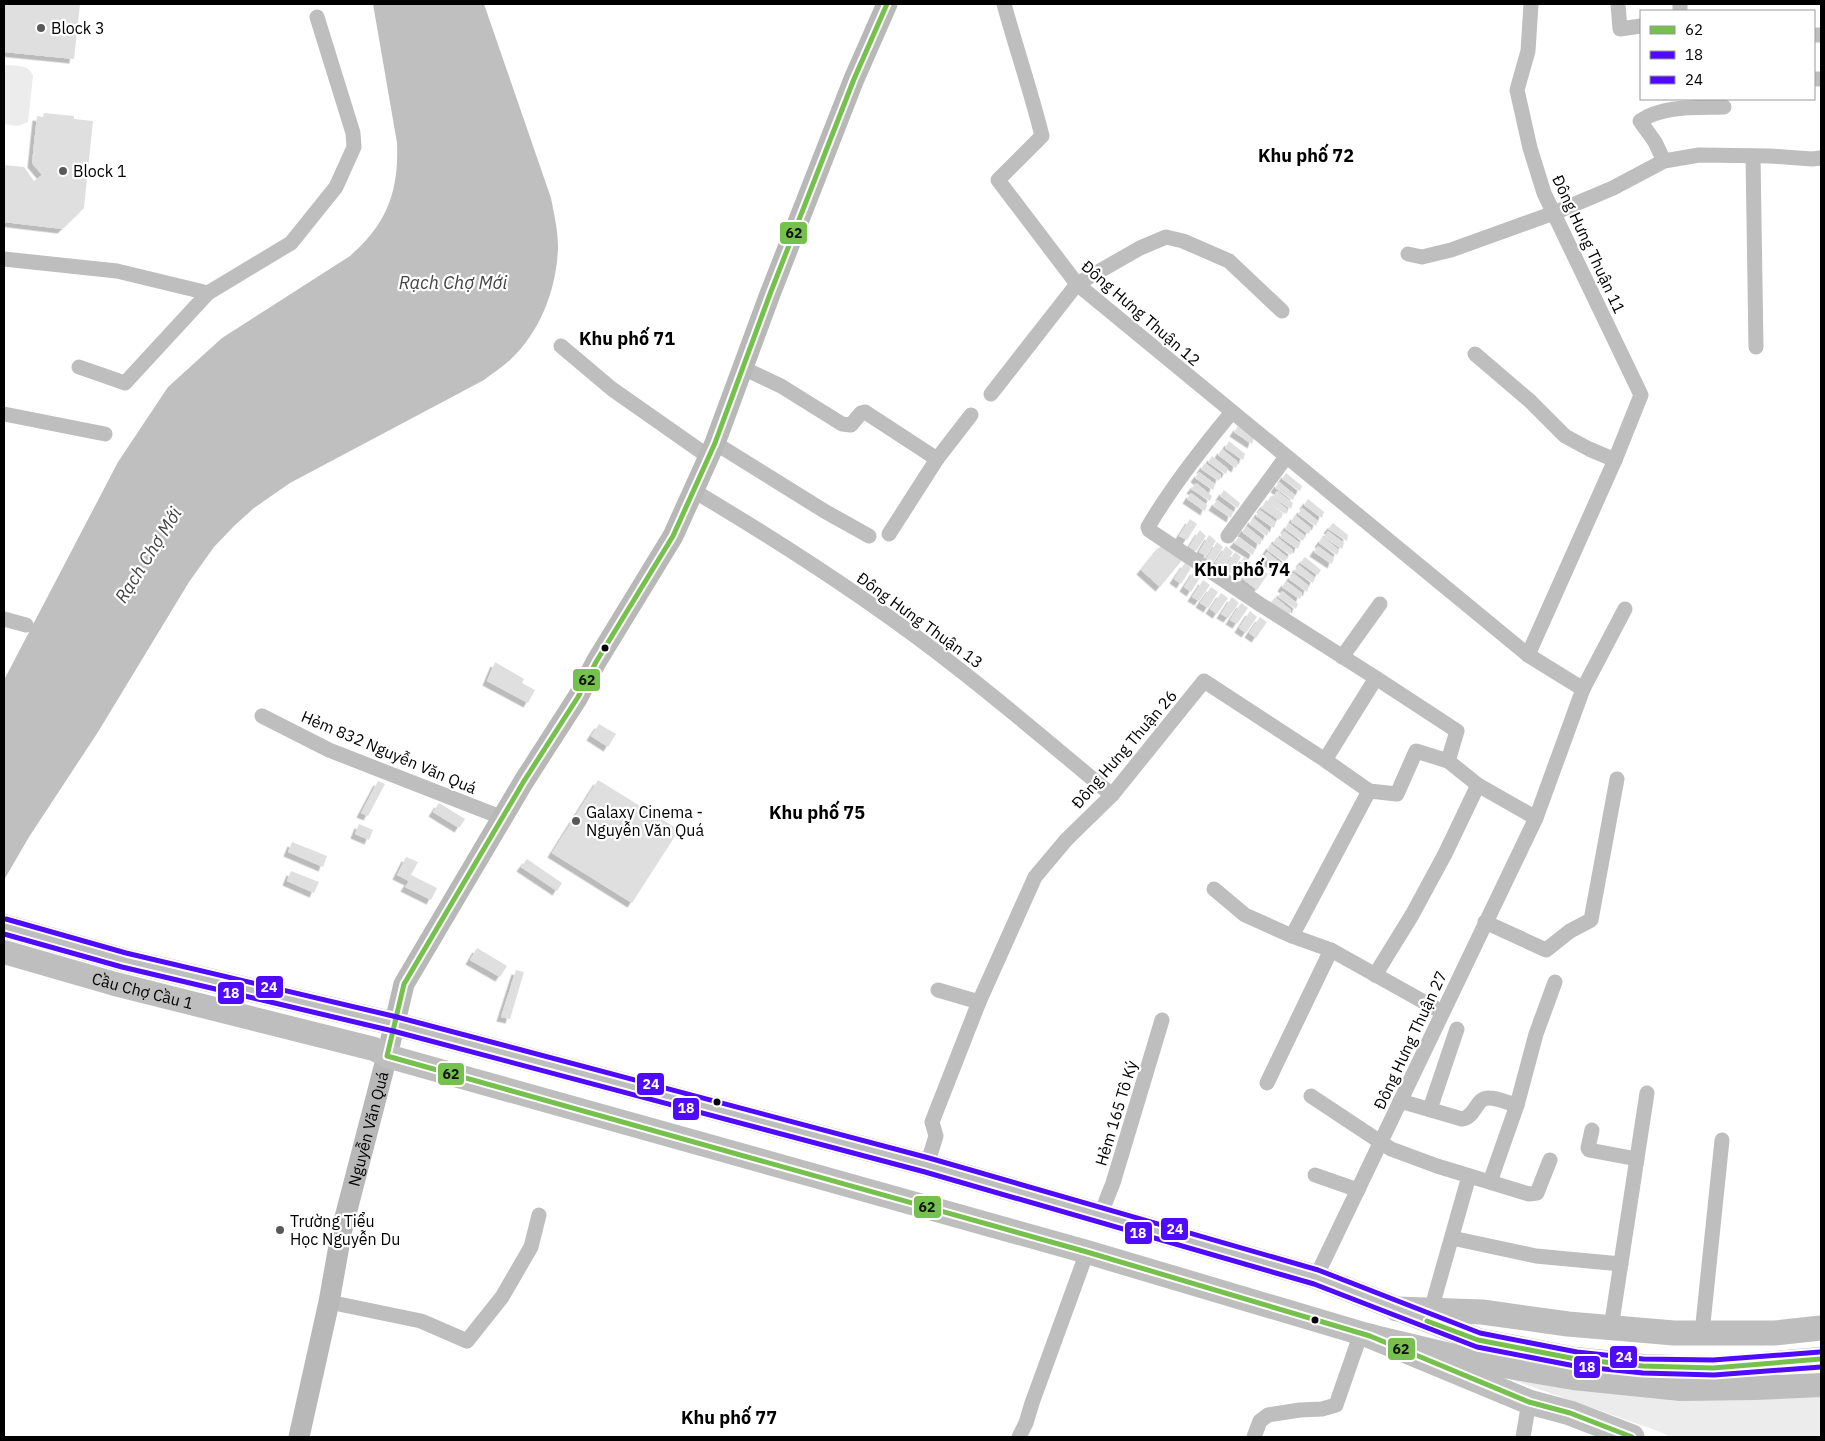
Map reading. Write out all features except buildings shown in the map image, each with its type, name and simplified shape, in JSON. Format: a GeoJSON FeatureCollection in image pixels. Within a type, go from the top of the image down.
{"type":"FeatureCollection","features":[{"type":"Feature","properties":{"kind":"highway"},"geometry":{"type":"LineString","coordinates":[[1397,1309],[1482,1312],[1568,1324],[1674,1333],[1775,1333],[1821,1328]]}},
{"type":"Feature","properties":{"kind":"highway"},"geometry":{"type":"LineString","coordinates":[[1365,1335],[1529,1402],[1570,1413],[1632,1437]]}},
{"type":"Feature","properties":{"kind":"main road","name":"Nguyễn Văn Quá"},"geometry":{"type":"LineString","coordinates":[[299,1437],[329,1302],[342,1228],[404,984],[524,781],[578,697],[596,662],[674,536],[712,450],[770,294],[854,79],[887,4]]}},
{"type":"Feature","properties":{"kind":"main road"},"geometry":{"type":"LineString","coordinates":[[4,926],[124,960],[395,1024],[927,1165],[1316,1277],[1478,1340],[1576,1359],[1642,1375],[1681,1389],[1821,1385]]}},
{"type":"Feature","properties":{"kind":"main road","name":"Cầu Chợ Cầu 1"},"geometry":{"type":"LineString","coordinates":[[4,952],[115,984],[374,1049],[387,1056],[1087,1252],[1365,1335],[1475,1361],[1573,1378],[1642,1375]]}},
{"type":"Feature","properties":{"kind":"main road"},"geometry":{"type":"LineString","coordinates":[[1087,1252],[1100,1216]]}},
{"type":"Feature","properties":{"kind":"main road"},"geometry":{"type":"LineString","coordinates":[[1642,1375],[1821,1359]]}},
{"type":"Feature","properties":{"kind":"street","name":"Đông Hưng Thuận 12"},"geometry":{"type":"LineString","coordinates":[[1004,4],[1015,45],[1030,87],[1042,136],[998,180],[1076,284],[1528,655],[1583,689]]}},
{"type":"Feature","properties":{"kind":"street","name":"Đông Hưng Thuận 11"},"geometry":{"type":"LineString","coordinates":[[1528,655],[1615,460],[1641,395],[1544,193],[1530,148],[1518,90],[1528,51],[1531,4]]}},
{"type":"Feature","properties":{"kind":"street"},"geometry":{"type":"LineString","coordinates":[[1618,4],[1620,29],[1640,26]]}},
{"type":"Feature","properties":{"kind":"street"},"geometry":{"type":"LineString","coordinates":[[79,367],[125,383],[208,293],[291,242],[336,187],[354,147],[353,133],[317,17]]}},
{"type":"Feature","properties":{"kind":"street"},"geometry":{"type":"LineString","coordinates":[[1664,162],[1655,142],[1640,121],[1651,114],[1680,108],[1724,107]]}},
{"type":"Feature","properties":{"kind":"street"},"geometry":{"type":"LineString","coordinates":[[1408,254],[1422,257],[1451,250],[1554,213],[1614,188],[1664,162],[1698,155],[1821,158]]}},
{"type":"Feature","properties":{"kind":"street"},"geometry":{"type":"LineString","coordinates":[[1753,156],[1756,347]]}},
{"type":"Feature","properties":{"kind":"street"},"geometry":{"type":"LineString","coordinates":[[991,394],[1076,284],[1140,248],[1166,237],[1183,241],[1229,261],[1282,311]]}},
{"type":"Feature","properties":{"kind":"street"},"geometry":{"type":"LineString","coordinates":[[4,259],[118,271],[208,293]]}},
{"type":"Feature","properties":{"kind":"street"},"geometry":{"type":"LineString","coordinates":[[561,346],[612,389],[712,450],[869,536]]}},
{"type":"Feature","properties":{"kind":"street"},"geometry":{"type":"LineString","coordinates":[[1475,354],[1530,401],[1565,436],[1588,449],[1615,460]]}},
{"type":"Feature","properties":{"kind":"street"},"geometry":{"type":"LineString","coordinates":[[743,368],[781,386],[842,424],[851,425],[861,413],[869,414],[937,460]]}},
{"type":"Feature","properties":{"kind":"street"},"geometry":{"type":"LineString","coordinates":[[1232,412],[1157,512],[1148,527],[1149,530],[1261,605],[1457,731],[1448,761]]}},
{"type":"Feature","properties":{"kind":"street"},"geometry":{"type":"LineString","coordinates":[[4,414],[105,434]]}},
{"type":"Feature","properties":{"kind":"street"},"geometry":{"type":"LineString","coordinates":[[889,534],[937,460],[971,415]]}},
{"type":"Feature","properties":{"kind":"street"},"geometry":{"type":"LineString","coordinates":[[1228,536],[1286,457]]}},
{"type":"Feature","properties":{"kind":"street","name":"Đông Hưng Thuận 13"},"geometry":{"type":"LineString","coordinates":[[694,491],[774,539],[855,592],[957,667],[1112,795]]}},
{"type":"Feature","properties":{"kind":"street"},"geometry":{"type":"LineString","coordinates":[[1342,657],[1380,604]]}},
{"type":"Feature","properties":{"kind":"street","name":"Đông Hưng Thuận 27"},"geometry":{"type":"LineString","coordinates":[[1316,1277],[1536,818],[1583,689],[1625,609]]}},
{"type":"Feature","properties":{"kind":"street"},"geometry":{"type":"LineString","coordinates":[[4,619],[26,625]]}},
{"type":"Feature","properties":{"kind":"street"},"geometry":{"type":"LineString","coordinates":[[1325,760],[1376,678]]}},
{"type":"Feature","properties":{"kind":"street","name":"Đông Hưng Thuận 26"},"geometry":{"type":"LineString","coordinates":[[927,1165],[936,1136],[932,1122],[980,1002],[1035,877],[1066,840],[1112,795],[1204,682],[1325,760],[1369,791]]}},
{"type":"Feature","properties":{"kind":"street","name":"Hẻm 832 Nguyễn Văn Quá"},"geometry":{"type":"LineString","coordinates":[[262,716],[329,750],[502,818]]}},
{"type":"Feature","properties":{"kind":"street"},"geometry":{"type":"LineString","coordinates":[[1292,936],[1369,791],[1396,794],[1416,751],[1448,761],[1478,785],[1536,818]]}},
{"type":"Feature","properties":{"kind":"street"},"geometry":{"type":"LineString","coordinates":[[1485,922],[1546,950],[1570,931],[1591,920],[1617,779]]}},
{"type":"Feature","properties":{"kind":"street"},"geometry":{"type":"LineString","coordinates":[[1375,975],[1412,915],[1445,854],[1478,785]]}},
{"type":"Feature","properties":{"kind":"street"},"geometry":{"type":"LineString","coordinates":[[1214,889],[1245,915],[1292,936],[1331,950],[1442,1012]]}},
{"type":"Feature","properties":{"kind":"street"},"geometry":{"type":"LineString","coordinates":[[1267,1083],[1331,950]]}},
{"type":"Feature","properties":{"kind":"street"},"geometry":{"type":"LineString","coordinates":[[1490,1182],[1516,1105],[1536,1034],[1555,982]]}},
{"type":"Feature","properties":{"kind":"street"},"geometry":{"type":"LineString","coordinates":[[938,990],[980,1002]]}},
{"type":"Feature","properties":{"kind":"street","name":"Hẻm 165 Tô Ký"},"geometry":{"type":"LineString","coordinates":[[1100,1216],[1113,1183],[1162,1020]]}},
{"type":"Feature","properties":{"kind":"street"},"geometry":{"type":"LineString","coordinates":[[1430,1109],[1457,1029]]}},
{"type":"Feature","properties":{"kind":"street"},"geometry":{"type":"LineString","coordinates":[[1611,1328],[1648,1093]]}},
{"type":"Feature","properties":{"kind":"street"},"geometry":{"type":"LineString","coordinates":[[1311,1096],[1391,1149],[1529,1194],[1535,1194],[1550,1160]]}},
{"type":"Feature","properties":{"kind":"street"},"geometry":{"type":"LineString","coordinates":[[1400,1101],[1462,1119],[1471,1116],[1481,1100],[1485,1098],[1516,1105]]}},
{"type":"Feature","properties":{"kind":"street"},"geometry":{"type":"LineString","coordinates":[[1592,1130],[1589,1150],[1637,1159]]}},
{"type":"Feature","properties":{"kind":"street"},"geometry":{"type":"LineString","coordinates":[[1702,1333],[1722,1140]]}},
{"type":"Feature","properties":{"kind":"street"},"geometry":{"type":"LineString","coordinates":[[1315,1174],[1358,1190]]}},
{"type":"Feature","properties":{"kind":"street"},"geometry":{"type":"LineString","coordinates":[[1431,1310],[1469,1176]]}},
{"type":"Feature","properties":{"kind":"street"},"geometry":{"type":"LineString","coordinates":[[329,1302],[421,1322],[467,1341],[502,1297],[531,1247],[539,1215]]}},
{"type":"Feature","properties":{"kind":"street"},"geometry":{"type":"LineString","coordinates":[[1452,1238],[1536,1256],[1621,1264]]}},
{"type":"Feature","properties":{"kind":"street"},"geometry":{"type":"LineString","coordinates":[[1019,1437],[1026,1423],[1087,1252]]}},
{"type":"Feature","properties":{"kind":"street"},"geometry":{"type":"LineString","coordinates":[[1254,1437],[1260,1421],[1268,1415],[1300,1410],[1322,1410],[1336,1405],[1365,1335]]}},
{"type":"Feature","properties":{"kind":"street"},"geometry":{"type":"LineString","coordinates":[[1523,1437],[1529,1402]]}},
{"type":"Feature","properties":{"kind":"shaded area"},"geometry":{"type":"Polygon","coordinates":[[[4,65],[28,69],[33,76],[28,122],[18,126],[4,124],[4,65]]]}},
{"type":"Feature","properties":{"kind":"shaded area"},"geometry":{"type":"Polygon","coordinates":[[[1504,1377],[1821,1392],[1821,1437],[1671,1437],[1504,1377]]]}},
{"type":"Feature","properties":{"kind":"water","name":"Rạch Chợ Mới"},"geometry":{"type":"Polygon","coordinates":[[[373,4],[484,4],[551,198],[557,228],[558,247],[551,293],[545,308],[539,322],[522,348],[508,362],[484,380],[290,483],[254,508],[214,547],[189,582],[98,732],[29,837],[4,880],[4,680],[118,462],[168,387],[222,338],[350,256],[373,232],[388,206],[396,176],[397,143],[373,4]]]}},
{"type":"Feature","properties":{"kind":"transit line","name":"62"},"geometry":{"type":"LineString","coordinates":[[887,4],[854,79],[770,294],[715,443],[673,536],[596,662],[578,697],[524,781],[404,984],[387,1056],[1087,1252],[1370,1336],[1529,1402],[1570,1413],[1632,1437]]}},
{"type":"Feature","properties":{"kind":"transit line","name":"24"},"geometry":{"type":"LineString","coordinates":[[6,919],[126,953],[397,1017],[929,1158],[1318,1270],[1480,1333],[1577,1352],[1643,1359],[1713,1360],[1820,1352]]}},
{"type":"Feature","properties":{"kind":"transit line","name":"18"},"geometry":{"type":"LineString","coordinates":[[4,934],[122,967],[393,1031],[925,1172],[1314,1284],[1477,1347],[1575,1366],[1643,1373],[1714,1375],[1821,1367]]}},
{"type":"Feature","properties":{"kind":"transit line","name":"62"},"geometry":{"type":"LineString","coordinates":[[1427,1321],[1478,1340],[1576,1359],[1643,1366],[1713,1368],[1821,1359]]}},
{"type":"Feature","properties":{"kind":"place","name":"Block 3"},"geometry":{"type":"Point","coordinates":[41,28]}},
{"type":"Feature","properties":{"kind":"place","name":"Block 1"},"geometry":{"type":"Point","coordinates":[63,171]}},
{"type":"Feature","properties":{"kind":"place","name":"Galaxy Cinema - Nguyễn Văn Quá"},"geometry":{"type":"Point","coordinates":[576,821]}},
{"type":"Feature","properties":{"kind":"place","name":"Trường Tiểu Học Nguyễn Du"},"geometry":{"type":"Point","coordinates":[280,1230]}},
{"type":"Feature","properties":{"kind":"district","name":"Khu phố 72"},"geometry":{"type":"Point","coordinates":[1306,155]}},
{"type":"Feature","properties":{"kind":"district","name":"Khu phố 71"},"geometry":{"type":"Point","coordinates":[627,338]}},
{"type":"Feature","properties":{"kind":"district","name":"Khu phố 74"},"geometry":{"type":"Point","coordinates":[1242,569]}},
{"type":"Feature","properties":{"kind":"district","name":"Khu phố 75"},"geometry":{"type":"Point","coordinates":[817,812]}},
{"type":"Feature","properties":{"kind":"district","name":"Khu phố 77"},"geometry":{"type":"Point","coordinates":[729,1417]}}]}
